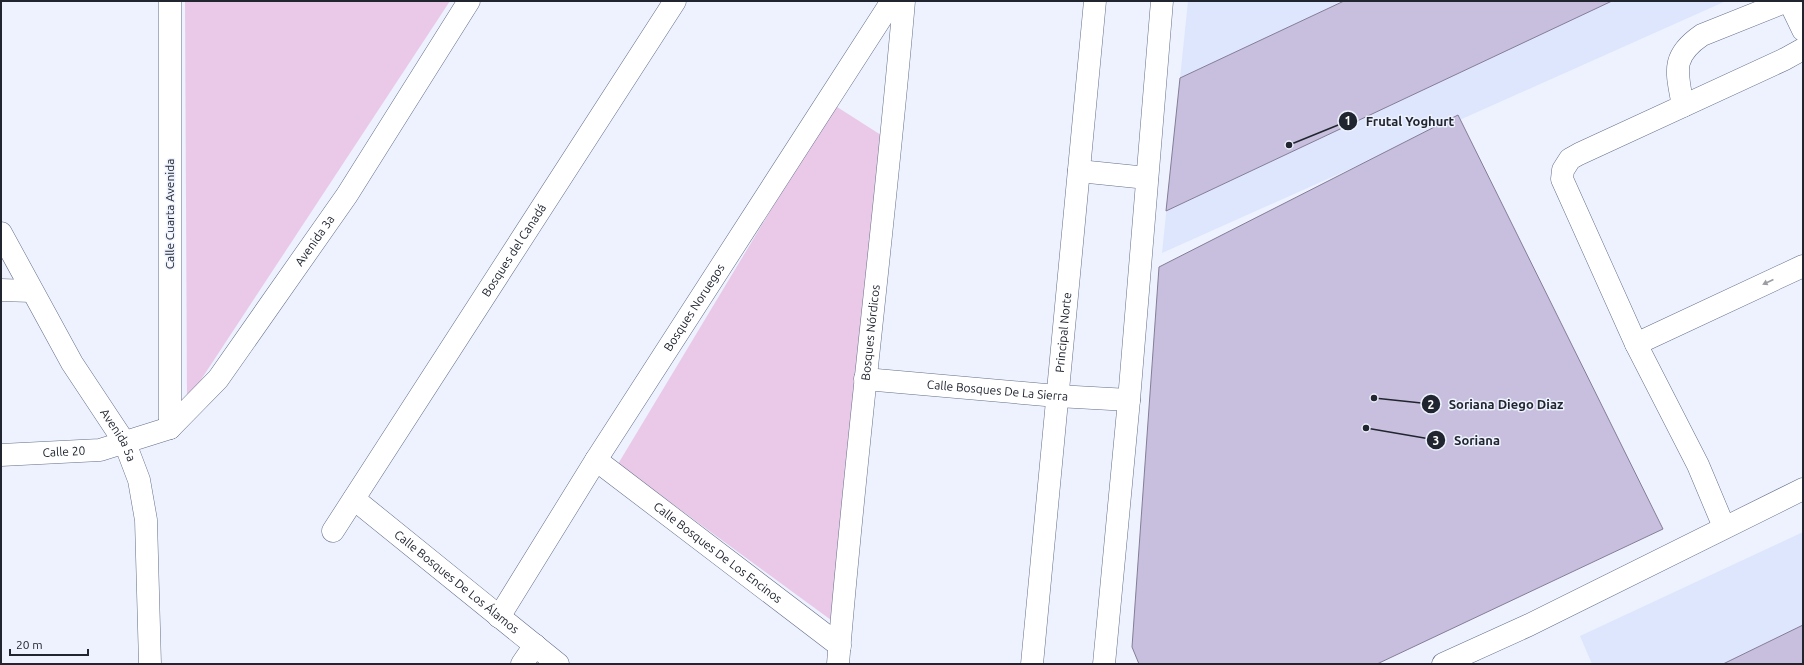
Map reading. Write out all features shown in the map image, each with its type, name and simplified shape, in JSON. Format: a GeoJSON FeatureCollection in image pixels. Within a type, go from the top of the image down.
{"type":"FeatureCollection","features":[{"type":"Feature","properties":{"kind":"street","name":"Calle Cuarta Avenida"},"geometry":{"type":"LineString","coordinates":[[170,1],[170,428]]}},
{"type":"Feature","properties":{"kind":"street","name":"Avenida 3a"},"geometry":{"type":"LineString","coordinates":[[125,443],[170,428],[218,379],[347,194],[470,1]]}},
{"type":"Feature","properties":{"kind":"street","name":"Bosques del Canadá"},"geometry":{"type":"LineString","coordinates":[[333,531],[675,1]]}},
{"type":"Feature","properties":{"kind":"street","name":"Bosques Noruegos"},"geometry":{"type":"LineString","coordinates":[[499,617],[596,460],[892,1]]}},
{"type":"Feature","properties":{"kind":"street","name":"Bosques Nórdicos"},"geometry":{"type":"LineString","coordinates":[[839,655],[904,1]]}},
{"type":"Feature","properties":{"kind":"street","name":"Principal Norte"},"geometry":{"type":"LineString","coordinates":[[1032,664],[1095,1]]}},
{"type":"Feature","properties":{"kind":"street"},"geometry":{"type":"LineString","coordinates":[[1104,664],[1129,400],[1162,1]]}},
{"type":"Feature","properties":{"kind":"street"},"geometry":{"type":"LineString","coordinates":[[1683,106],[1677,71],[1681,55],[1690,44],[1702,35],[1788,1],[1803,30]]}},
{"type":"Feature","properties":{"kind":"street"},"geometry":{"type":"LineString","coordinates":[[1724,527],[1698,465],[1636,344],[1562,179],[1563,170],[1570,160],[1579,154],[1803,49]]}},
{"type":"Feature","properties":{"kind":"street"},"geometry":{"type":"LineString","coordinates":[[1079,171],[1147,178]]}},
{"type":"Feature","properties":{"kind":"street","name":"Avenida 5a"},"geometry":{"type":"LineString","coordinates":[[1,233],[31,291],[72,363],[125,443],[139,480],[146,520],[150,664]]}},
{"type":"Feature","properties":{"kind":"street"},"geometry":{"type":"LineString","coordinates":[[1636,344],[1803,266]]}},
{"type":"Feature","properties":{"kind":"street"},"geometry":{"type":"LineString","coordinates":[[1,290],[31,291]]}},
{"type":"Feature","properties":{"kind":"street","name":"Calle Bosques De La Sierra"},"geometry":{"type":"LineString","coordinates":[[866,379],[1057,396],[1129,400]]}},
{"type":"Feature","properties":{"kind":"street","name":"Calle 20"},"geometry":{"type":"LineString","coordinates":[[1,455],[100,450],[125,443]]}},
{"type":"Feature","properties":{"kind":"street","name":"Calle Bosques De Los Encinos"},"geometry":{"type":"LineString","coordinates":[[596,460],[839,655]]}},
{"type":"Feature","properties":{"kind":"street"},"geometry":{"type":"LineString","coordinates":[[1443,664],[1529,625],[1803,489]]}},
{"type":"Feature","properties":{"kind":"street","name":"Calle Bosques De Los Álamos"},"geometry":{"type":"LineString","coordinates":[[354,499],[558,664]]}},
{"type":"Feature","properties":{"kind":"street"},"geometry":{"type":"LineString","coordinates":[[522,664],[535,645]]}},
{"type":"Feature","properties":{"kind":"shaded area"},"geometry":{"type":"Polygon","coordinates":[[[185,1],[450,1],[187,401],[185,1]]]}},
{"type":"Feature","properties":{"kind":"shaded area"},"geometry":{"type":"Polygon","coordinates":[[[1188,1],[1726,1],[1162,253],[1188,1]]]}},
{"type":"Feature","properties":{"kind":"shaded area"},"geometry":{"type":"Polygon","coordinates":[[[834,105],[881,135],[831,620],[618,464],[834,105]]]}},
{"type":"Feature","properties":{"kind":"shaded area"},"geometry":{"type":"Polygon","coordinates":[[[1803,532],[1803,664],[1592,664],[1580,636],[1803,532]]]}},
{"type":"Feature","properties":{"kind":"building"},"geometry":{"type":"Polygon","coordinates":[[[1344,1],[1612,1],[1166,211],[1180,78],[1344,1]]]}},
{"type":"Feature","properties":{"kind":"building"},"geometry":{"type":"Polygon","coordinates":[[[1458,115],[1663,529],[1377,664],[1139,664],[1132,647],[1159,267],[1458,115]]]}},
{"type":"Feature","properties":{"kind":"building"},"geometry":{"type":"Polygon","coordinates":[[[1803,625],[1803,664],[1723,664],[1803,625]]]}},
{"type":"Feature","properties":{"kind":"place","name":"Frutal Yoghurt"},"geometry":{"type":"Point","coordinates":[1289,145]}},
{"type":"Feature","properties":{"kind":"place","name":"Soriana Diego Diaz"},"geometry":{"type":"Point","coordinates":[1374,398]}},
{"type":"Feature","properties":{"kind":"place","name":"Soriana"},"geometry":{"type":"Point","coordinates":[1366,428]}}]}
